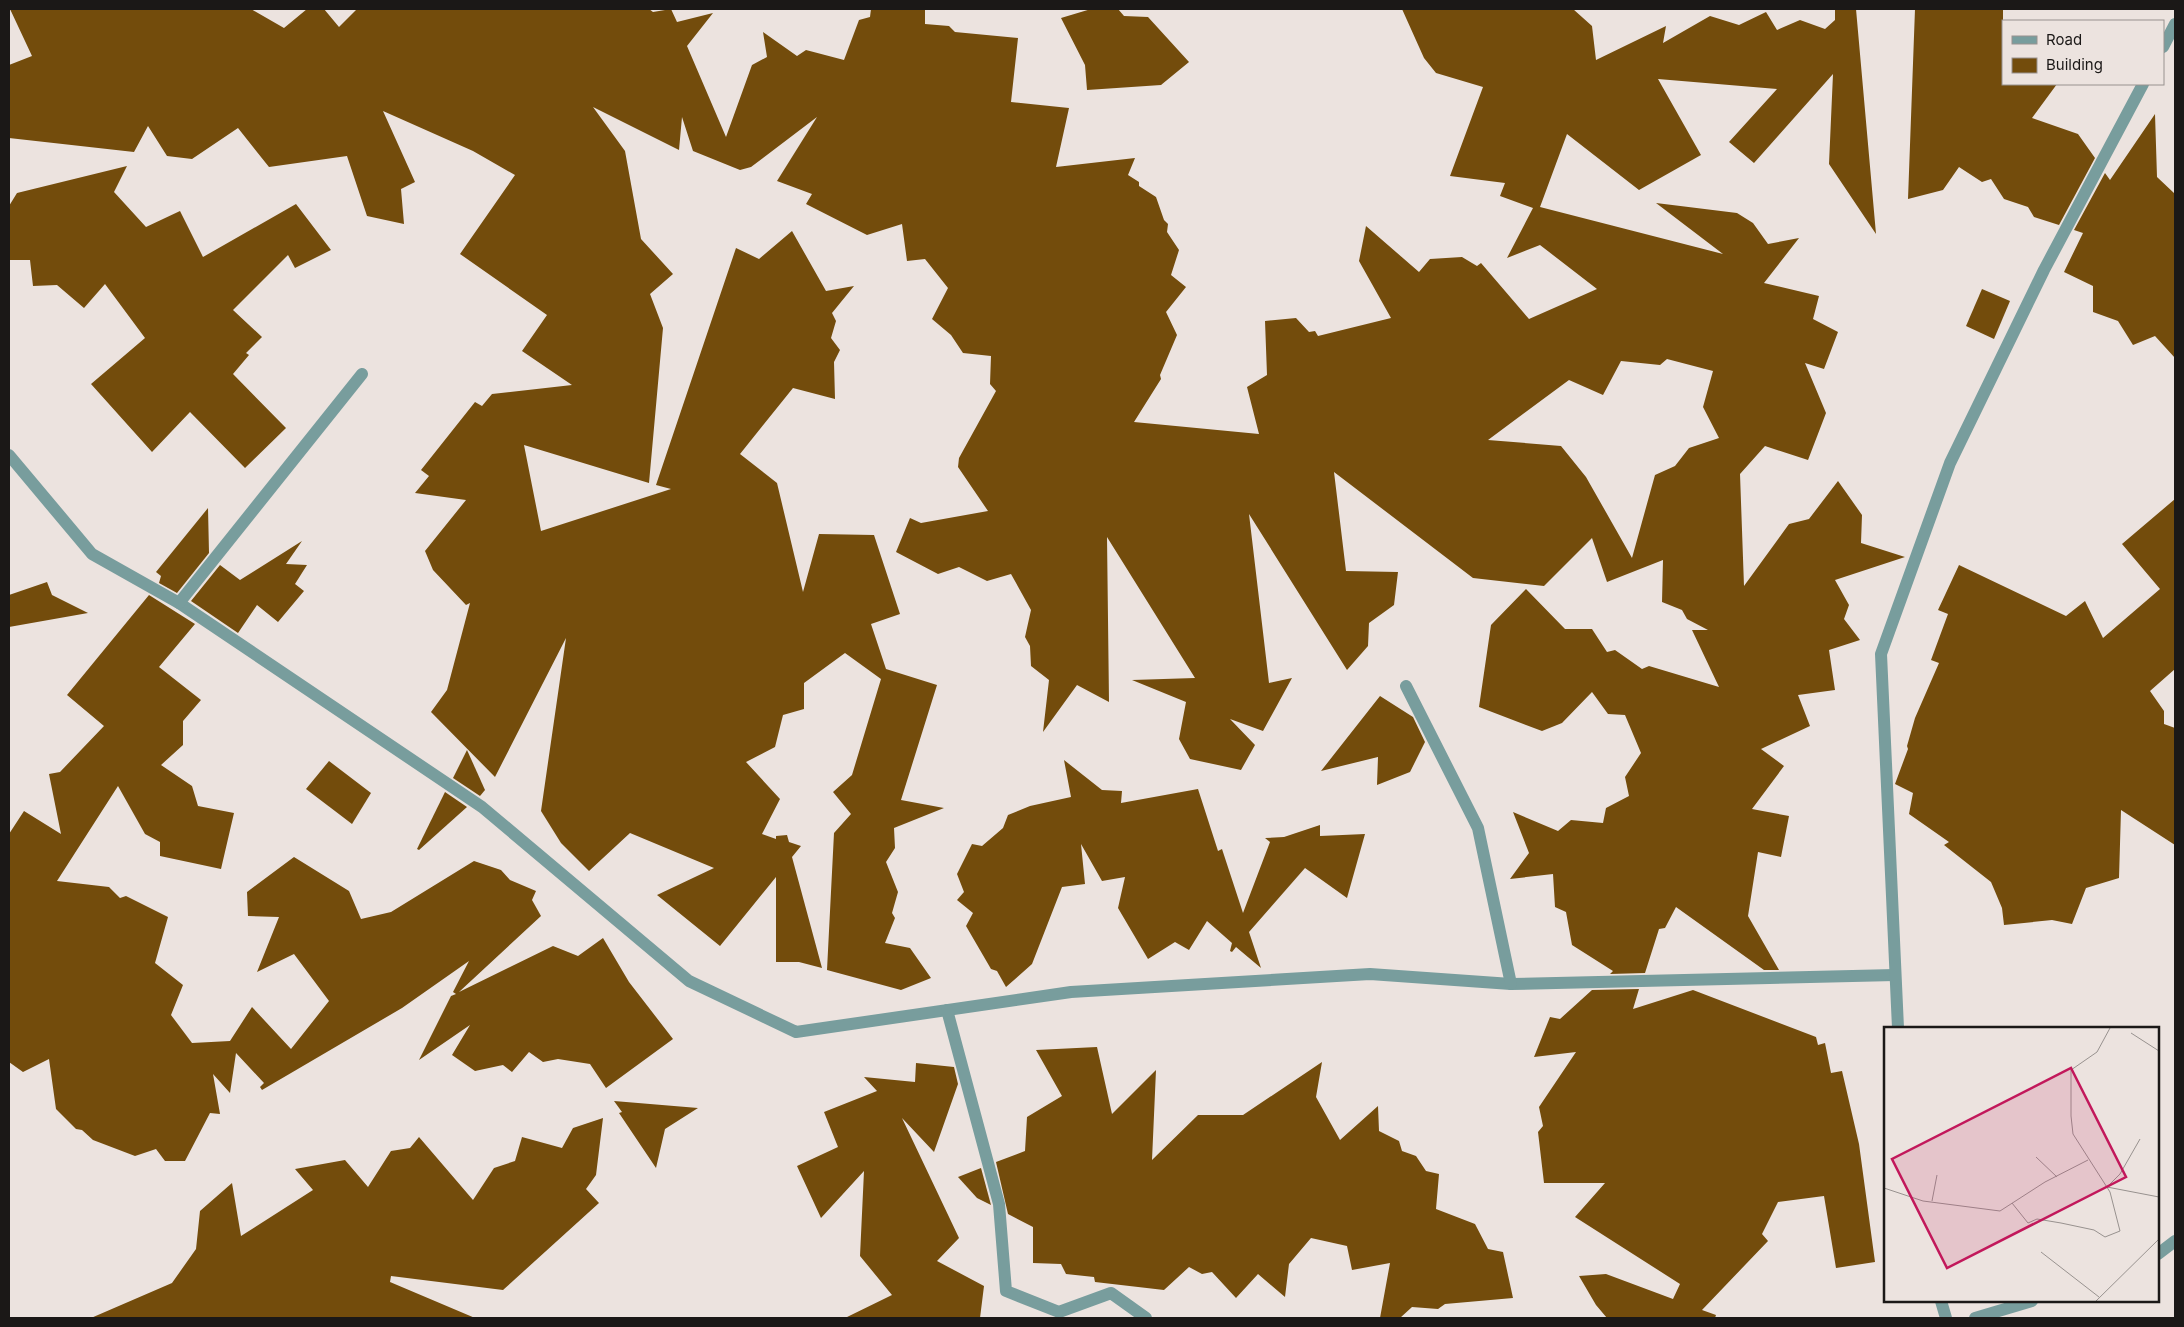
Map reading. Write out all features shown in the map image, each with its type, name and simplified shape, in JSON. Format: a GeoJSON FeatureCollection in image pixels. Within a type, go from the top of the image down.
{"type":"FeatureCollection","features":[{"type":"Feature","properties":{"kind":"street"},"geometry":{"type":"LineString","coordinates":[[2164,45],[2175,24]]}},
{"type":"Feature","properties":{"kind":"street"},"geometry":{"type":"LineString","coordinates":[[1898,1027],[1882,654],[1950,463],[2044,270],[2141,85]]}},
{"type":"Feature","properties":{"kind":"street"},"geometry":{"type":"LineString","coordinates":[[179,603],[362,374]]}},
{"type":"Feature","properties":{"kind":"street"},"geometry":{"type":"LineString","coordinates":[[9,455],[92,554],[179,603],[482,807],[689,981],[796,1032],[1071,992],[1370,974],[1511,984],[1895,975]]}},
{"type":"Feature","properties":{"kind":"street"},"geometry":{"type":"LineString","coordinates":[[1406,686],[1478,828],[1511,984]]}},
{"type":"Feature","properties":{"kind":"street"},"geometry":{"type":"LineString","coordinates":[[947,1010],[999,1204],[1006,1291],[1059,1312],[1112,1293],[1146,1318]]}},
{"type":"Feature","properties":{"kind":"street"},"geometry":{"type":"LineString","coordinates":[[2159,1253],[2175,1241]]}},
{"type":"Feature","properties":{"kind":"street"},"geometry":{"type":"LineString","coordinates":[[1941,1302],[1946,1318]]}},
{"type":"Feature","properties":{"kind":"street"},"geometry":{"type":"LineString","coordinates":[[1975,1318],[2029,1302]]}},
{"type":"Feature","properties":{"kind":"building"},"geometry":{"type":"Polygon","coordinates":[[[10,9],[251,9],[284,28],[307,9],[324,9],[339,27],[357,9],[649,9],[653,12],[671,9],[677,22],[713,13],[687,46],[726,137],[752,65],[767,57],[763,32],[797,56],[806,50],[844,60],[859,20],[870,17],[871,9],[925,9],[925,24],[949,26],[955,32],[1018,38],[1011,102],[1069,108],[1056,167],[1135,158],[1128,175],[1139,182],[1139,186],[1156,197],[1164,220],[1168,224],[1167,232],[1179,250],[1171,275],[1186,287],[1166,312],[1177,335],[1160,375],[1161,379],[1134,422],[1259,434],[1247,387],[1267,375],[1265,321],[1296,318],[1309,332],[1315,331],[1318,336],[1391,318],[1359,261],[1366,226],[1419,272],[1430,259],[1462,257],[1477,266],[1481,263],[1529,319],[1597,289],[1540,245],[1507,258],[1533,208],[1500,196],[1505,183],[1450,176],[1483,87],[1436,73],[1424,58],[1402,9],[1573,9],[1592,26],[1596,60],[1666,26],[1663,43],[1710,16],[1739,25],[1766,12],[1777,30],[1800,20],[1825,29],[1835,20],[1835,10],[1856,9],[1876,234],[1829,164],[1833,74],[1754,163],[1729,142],[1777,89],[1658,79],[1701,155],[1639,190],[1567,134],[1540,207],[1723,254],[1656,203],[1737,213],[1753,223],[1768,244],[1799,238],[1764,283],[1819,296],[1813,319],[1838,332],[1824,369],[1805,363],[1826,413],[1808,460],[1765,446],[1740,474],[1744,586],[1789,524],[1809,519],[1838,481],[1862,515],[1861,543],[1905,557],[1835,580],[1849,605],[1844,619],[1860,640],[1829,650],[1835,690],[1798,695],[1810,726],[1761,749],[1784,766],[1752,809],[1789,816],[1781,857],[1758,852],[1748,916],[1779,970],[1764,970],[1676,907],[1665,928],[1659,929],[1645,973],[1610,974],[1613,971],[1572,945],[1566,912],[1555,907],[1553,874],[1510,879],[1529,853],[1513,812],[1558,831],[1571,820],[1603,823],[1606,808],[1629,796],[1625,777],[1641,753],[1625,715],[1608,714],[1592,692],[1562,723],[1542,731],[1479,707],[1491,625],[1526,589],[1565,629],[1592,629],[1607,652],[1615,650],[1642,669],[1649,666],[1719,687],[1692,630],[1708,630],[1687,619],[1682,610],[1662,602],[1663,560],[1607,582],[1592,538],[1544,586],[1473,578],[1334,472],[1346,571],[1398,572],[1394,605],[1369,623],[1368,646],[1347,670],[1249,514],[1269,683],[1292,678],[1263,731],[1230,719],[1255,745],[1241,770],[1190,759],[1179,739],[1186,702],[1132,680],[1195,678],[1107,537],[1109,702],[1077,685],[1043,732],[1049,680],[1031,666],[1030,646],[1025,637],[1031,610],[1011,574],[987,581],[959,567],[938,574],[896,552],[910,518],[921,523],[988,511],[958,467],[959,458],[996,391],[990,384],[991,356],[963,353],[951,335],[932,319],[948,288],[925,259],[907,261],[902,224],[867,235],[806,204],[812,194],[777,181],[817,117],[751,167],[740,170],[693,151],[682,117],[679,150],[593,107],[625,151],[641,239],[673,274],[650,294],[663,328],[649,483],[524,445],[541,531],[671,489],[656,485],[736,248],[759,259],[792,231],[826,291],[854,286],[832,313],[836,321],[831,338],[840,350],[834,362],[835,399],[793,388],[740,454],[777,483],[803,592],[819,534],[874,535],[900,614],[871,624],[886,669],[937,685],[901,800],[944,808],[894,828],[895,848],[886,862],[898,892],[892,913],[895,918],[885,943],[910,948],[931,978],[901,990],[827,970],[834,833],[851,814],[833,792],[852,775],[881,679],[845,653],[804,683],[804,709],[783,715],[775,747],[746,762],[780,799],[762,834],[776,839],[776,836],[787,835],[789,842],[801,846],[792,857],[822,968],[799,962],[776,962],[776,877],[720,946],[657,895],[714,868],[630,833],[589,871],[561,843],[541,811],[566,638],[495,777],[431,712],[447,690],[470,603],[466,605],[433,570],[425,551],[466,500],[415,493],[429,476],[421,470],[475,402],[482,406],[492,394],[572,385],[522,351],[547,315],[460,254],[515,175],[473,151],[383,111],[415,182],[401,189],[404,224],[367,216],[347,156],[269,167],[238,128],[192,159],[167,156],[148,126],[134,152],[9,138],[9,65],[32,56],[10,9]],[[1667,359],[1660,365],[1621,361],[1603,395],[1569,380],[1488,440],[1561,446],[1586,477],[1632,558],[1655,475],[1675,466],[1689,448],[1719,438],[1703,407],[1713,371],[1667,359]]]}},
{"type":"Feature","properties":{"kind":"building"},"geometry":{"type":"Polygon","coordinates":[[[1091,9],[1118,9],[1124,16],[1148,17],[1189,62],[1161,85],[1087,90],[1085,65],[1061,18],[1091,9]]]}},
{"type":"Feature","properties":{"kind":"building"},"geometry":{"type":"Polygon","coordinates":[[[1915,9],[2003,9],[2002,85],[2056,85],[2032,118],[2078,134],[2095,158],[2059,225],[2034,217],[2028,207],[2004,199],[1991,179],[1982,182],[1959,167],[1943,190],[1908,199],[1915,9]]]}},
{"type":"Feature","properties":{"kind":"building"},"geometry":{"type":"Polygon","coordinates":[[[2155,114],[2157,177],[2175,194],[2175,358],[2155,336],[2133,345],[2118,321],[2093,312],[2093,286],[2064,272],[2083,233],[2074,230],[2105,173],[2110,180],[2155,114]]]}},
{"type":"Feature","properties":{"kind":"building"},"geometry":{"type":"Polygon","coordinates":[[[127,166],[114,192],[146,227],[180,211],[203,257],[296,204],[331,250],[295,268],[288,255],[233,310],[262,337],[246,353],[249,355],[233,374],[286,428],[245,468],[190,412],[152,452],[91,384],[145,338],[105,284],[84,308],[57,285],[33,286],[30,260],[9,260],[9,206],[17,193],[127,166]]]}},
{"type":"Feature","properties":{"kind":"building"},"geometry":{"type":"Polygon","coordinates":[[[1982,289],[2010,301],[1994,339],[1966,326],[1982,289]]]}},
{"type":"Feature","properties":{"kind":"building"},"geometry":{"type":"Polygon","coordinates":[[[2175,499],[2175,669],[2150,691],[2164,711],[2164,724],[2175,728],[2175,845],[2121,810],[2119,878],[2086,888],[2072,924],[2052,920],[2004,925],[2002,908],[1991,882],[1944,845],[1949,842],[1909,814],[1913,793],[1895,784],[1908,749],[1907,746],[1915,718],[1939,663],[1931,660],[1948,614],[1938,610],[1959,565],[2066,616],[2085,601],[2103,638],[2160,589],[2122,544],[2175,499]]]}},
{"type":"Feature","properties":{"kind":"building"},"geometry":{"type":"Polygon","coordinates":[[[208,508],[209,553],[177,593],[159,583],[161,576],[156,572],[208,508]]]}},
{"type":"Feature","properties":{"kind":"building"},"geometry":{"type":"Polygon","coordinates":[[[302,541],[286,564],[307,565],[295,584],[304,591],[278,622],[257,605],[238,633],[191,601],[220,565],[240,580],[302,541]]]}},
{"type":"Feature","properties":{"kind":"building"},"geometry":{"type":"Polygon","coordinates":[[[47,582],[52,595],[88,613],[9,627],[9,595],[47,582]]]}},
{"type":"Feature","properties":{"kind":"building"},"geometry":{"type":"Polygon","coordinates":[[[149,595],[195,624],[159,667],[201,700],[183,721],[183,745],[161,765],[192,786],[198,806],[234,813],[221,869],[160,856],[160,842],[145,834],[118,786],[57,881],[109,887],[120,898],[126,896],[168,917],[155,963],[183,985],[171,1015],[192,1043],[230,1041],[252,1007],[291,1049],[329,1001],[294,954],[257,972],[279,917],[248,916],[247,892],[294,857],[349,891],[361,919],[391,912],[474,861],[501,870],[510,880],[536,891],[532,900],[541,916],[459,992],[553,946],[578,956],[603,938],[629,982],[673,1039],[606,1088],[590,1064],[558,1059],[543,1062],[529,1052],[512,1072],[503,1065],[475,1071],[452,1055],[470,1025],[419,1060],[451,996],[456,994],[453,992],[469,961],[402,1008],[262,1090],[260,1087],[264,1083],[236,1053],[230,1093],[213,1074],[220,1114],[210,1113],[185,1161],[165,1161],[156,1149],[135,1156],[93,1140],[82,1130],[76,1129],[56,1109],[49,1059],[23,1072],[9,1062],[9,834],[24,811],[61,834],[49,774],[60,772],[104,726],[67,695],[149,595]]]}},
{"type":"Feature","properties":{"kind":"building"},"geometry":{"type":"Polygon","coordinates":[[[1380,696],[1413,717],[1425,742],[1410,772],[1377,785],[1378,757],[1321,771],[1380,696]]]}},
{"type":"Feature","properties":{"kind":"building"},"geometry":{"type":"Polygon","coordinates":[[[467,750],[485,790],[480,796],[453,778],[467,750]]]}},
{"type":"Feature","properties":{"kind":"building"},"geometry":{"type":"Polygon","coordinates":[[[1064,760],[1102,790],[1122,791],[1121,803],[1198,789],[1218,851],[1222,849],[1243,913],[1270,842],[1265,838],[1284,837],[1320,825],[1320,836],[1365,834],[1347,898],[1305,868],[1249,932],[1261,968],[1236,947],[1232,952],[1230,951],[1232,943],[1207,921],[1189,950],[1175,942],[1148,959],[1118,908],[1125,877],[1102,881],[1081,844],[1085,884],[1062,887],[1032,964],[1006,987],[997,971],[991,969],[966,926],[973,913],[957,900],[964,892],[957,874],[972,844],[982,846],[1003,828],[1008,815],[1030,806],[1071,797],[1064,760]]]}},
{"type":"Feature","properties":{"kind":"building"},"geometry":{"type":"Polygon","coordinates":[[[329,761],[371,793],[352,824],[306,789],[329,761]]]}},
{"type":"Feature","properties":{"kind":"building"},"geometry":{"type":"Polygon","coordinates":[[[445,792],[467,807],[419,850],[417,849],[445,792]]]}},
{"type":"Feature","properties":{"kind":"building"},"geometry":{"type":"Polygon","coordinates":[[[1639,989],[1633,1009],[1693,990],[1816,1037],[1818,1045],[1825,1043],[1831,1073],[1842,1071],[1859,1144],[1875,1262],[1836,1268],[1824,1196],[1778,1202],[1762,1234],[1768,1241],[1702,1310],[1716,1315],[1715,1318],[1607,1318],[1596,1305],[1579,1276],[1606,1274],[1673,1299],[1680,1284],[1575,1217],[1605,1183],[1544,1183],[1538,1132],[1543,1126],[1539,1107],[1576,1052],[1534,1057],[1550,1017],[1560,1019],[1592,990],[1639,989]]]}},
{"type":"Feature","properties":{"kind":"building"},"geometry":{"type":"Polygon","coordinates":[[[1097,1047],[1112,1114],[1156,1070],[1152,1160],[1198,1115],[1243,1115],[1322,1062],[1316,1097],[1340,1140],[1378,1106],[1379,1131],[1399,1141],[1402,1151],[1416,1156],[1426,1171],[1439,1174],[1436,1209],[1475,1224],[1488,1249],[1503,1252],[1513,1298],[1445,1304],[1438,1309],[1412,1307],[1400,1318],[1380,1318],[1390,1263],[1352,1270],[1347,1246],[1311,1238],[1289,1264],[1285,1297],[1258,1274],[1236,1298],[1212,1272],[1202,1274],[1189,1267],[1164,1290],[1095,1282],[1094,1277],[1066,1274],[1061,1264],[1033,1263],[1033,1227],[1008,1214],[996,1162],[1025,1151],[1027,1117],[1062,1096],[1036,1050],[1097,1047]]]}},
{"type":"Feature","properties":{"kind":"building"},"geometry":{"type":"Polygon","coordinates":[[[916,1063],[954,1067],[958,1084],[934,1152],[902,1118],[959,1238],[937,1261],[984,1286],[980,1318],[845,1318],[892,1295],[860,1256],[864,1171],[821,1218],[797,1166],[838,1147],[824,1112],[877,1091],[864,1077],[915,1082],[916,1063]]]}},
{"type":"Feature","properties":{"kind":"building"},"geometry":{"type":"Polygon","coordinates":[[[614,1101],[698,1108],[665,1129],[656,1168],[619,1113],[622,1112],[614,1101]]]}},
{"type":"Feature","properties":{"kind":"building"},"geometry":{"type":"Polygon","coordinates":[[[603,1118],[596,1175],[586,1189],[599,1203],[503,1290],[391,1276],[390,1282],[475,1318],[91,1318],[172,1283],[196,1249],[200,1211],[232,1183],[241,1236],[313,1190],[295,1169],[345,1160],[368,1187],[391,1151],[410,1148],[419,1137],[473,1200],[494,1168],[515,1161],[522,1137],[562,1148],[573,1128],[603,1118]]]}},
{"type":"Feature","properties":{"kind":"building"},"geometry":{"type":"Polygon","coordinates":[[[981,1168],[991,1205],[977,1198],[958,1177],[981,1168]]]}}]}
